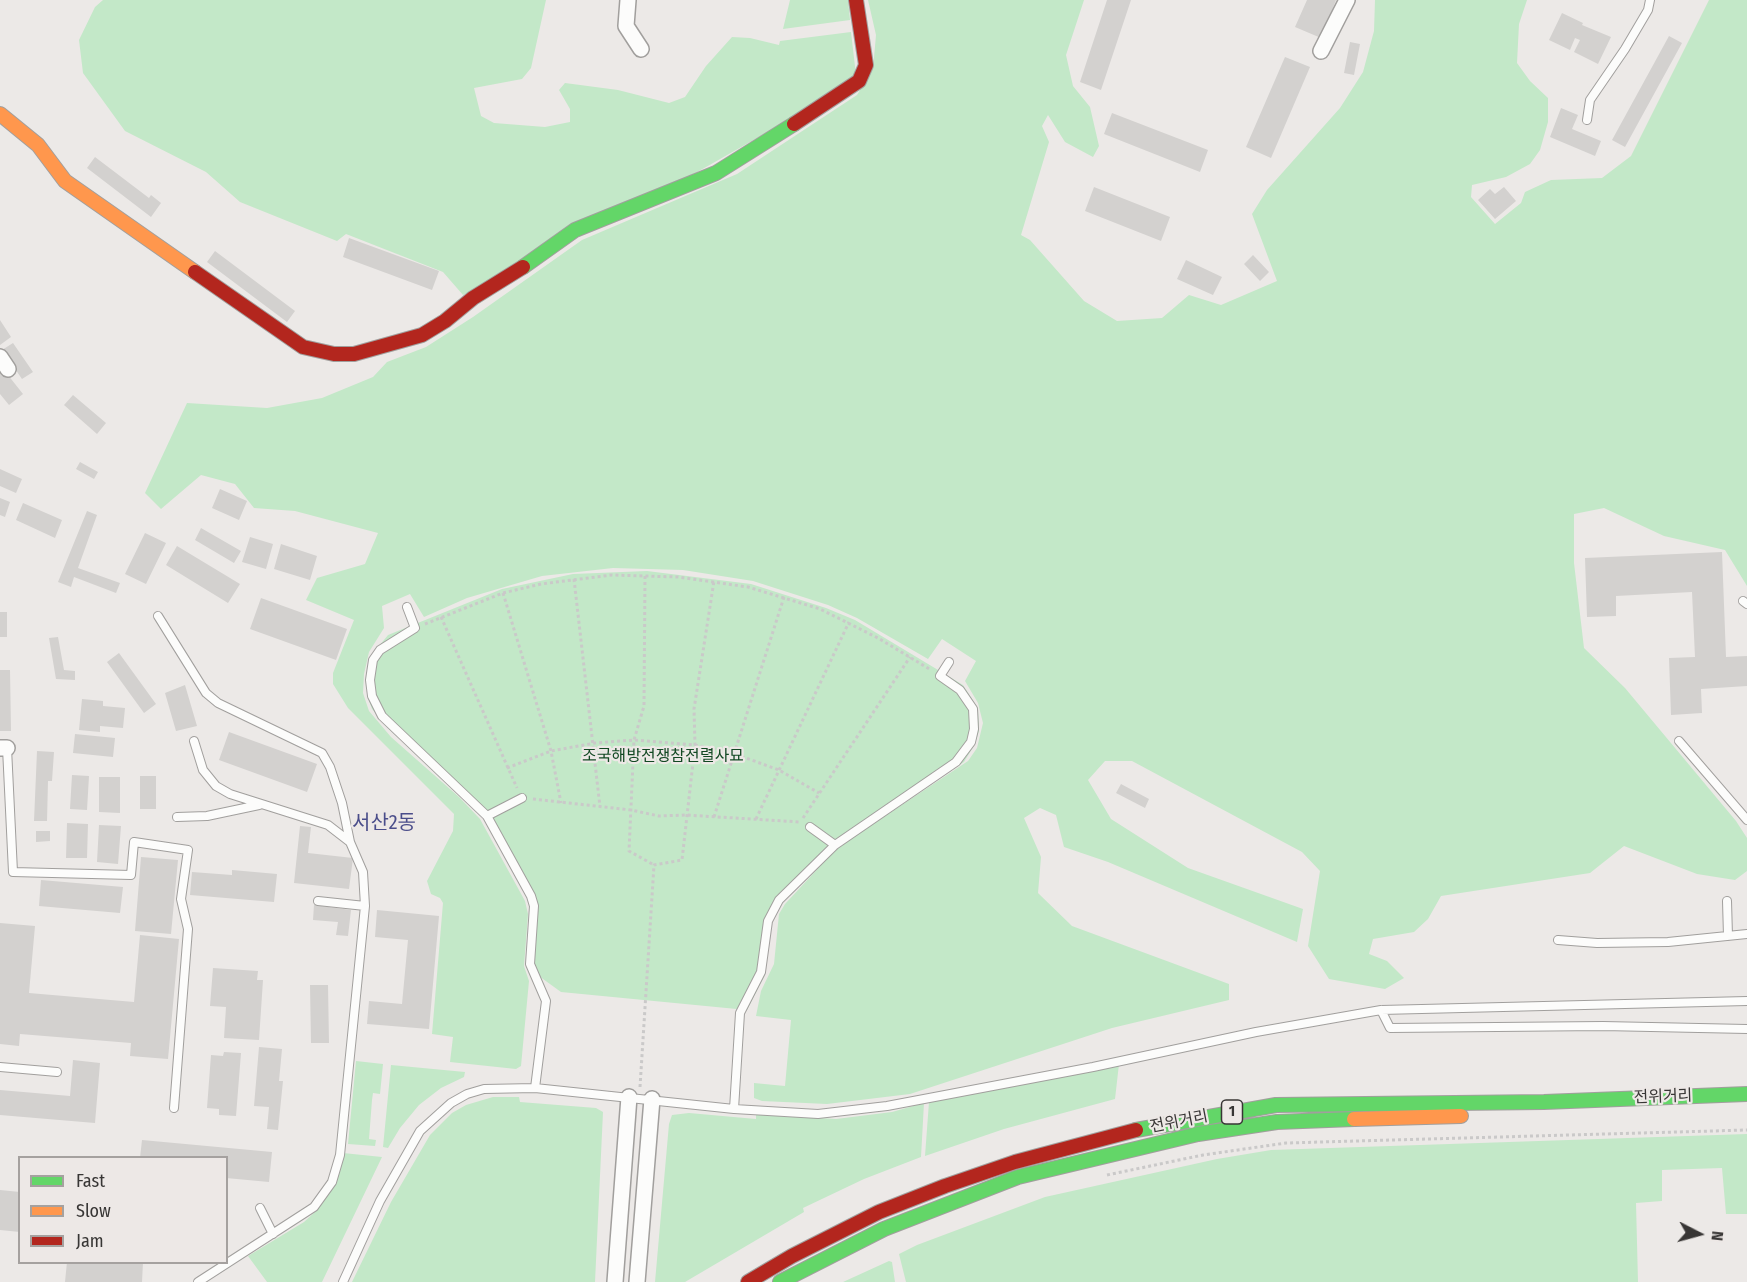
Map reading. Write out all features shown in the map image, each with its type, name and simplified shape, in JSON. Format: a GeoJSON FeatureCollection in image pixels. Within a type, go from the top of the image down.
{"type":"FeatureCollection","features":[{"type":"Feature","properties":{"kind":"main road"},"geometry":{"type":"LineString","coordinates":[[0,114],[38,145],[65,181],[303,347],[334,354],[354,354],[422,335],[445,321],[472,298],[549,251],[575,230],[716,173],[842,94],[859,81],[866,65],[856,0]]}},
{"type":"Feature","properties":{"kind":"main road","name":"전위거리"},"geometry":{"type":"LineString","coordinates":[[748,1282],[792,1256],[879,1212],[945,1186],[1026,1159],[1105,1137],[1198,1118],[1276,1105],[1378,1101],[1544,1102],[1747,1094]]}},
{"type":"Feature","properties":{"kind":"main road","name":"전위거리"},"geometry":{"type":"LineString","coordinates":[[780,1282],[884,1228],[1018,1177],[1198,1134],[1277,1122],[1747,1107]]}},
{"type":"Feature","properties":{"kind":"street"},"geometry":{"type":"LineString","coordinates":[[628,0],[627,26],[641,49]]}},
{"type":"Feature","properties":{"kind":"street"},"geometry":{"type":"LineString","coordinates":[[1321,51],[1347,0]]}},
{"type":"Feature","properties":{"kind":"street"},"geometry":{"type":"LineString","coordinates":[[615,1282],[640,1098]]}},
{"type":"Feature","properties":{"kind":"street"},"geometry":{"type":"LineString","coordinates":[[637,1282],[640,1098]]}},
{"type":"Feature","properties":{"kind":"lane"},"geometry":{"type":"LineString","coordinates":[[1587,120],[1590,100],[1625,49],[1648,10],[1650,0]]}},
{"type":"Feature","properties":{"kind":"lane"},"geometry":{"type":"LineString","coordinates":[[407,607],[415,628],[380,650],[373,660],[370,680],[376,707],[487,816],[534,906],[530,964],[546,1001],[535,1088]]}},
{"type":"Feature","properties":{"kind":"lane"},"geometry":{"type":"LineString","coordinates":[[159,616],[206,693],[218,703],[322,753],[330,767],[342,803],[350,842],[363,872],[365,906],[340,1155],[332,1182],[315,1207],[228,1263]]}},
{"type":"Feature","properties":{"kind":"lane"},"geometry":{"type":"LineString","coordinates":[[734,1109],[740,1013],[761,972],[768,921],[779,900],[835,845],[956,762],[966,751],[974,729],[973,709],[960,690],[940,676],[949,662]]}},
{"type":"Feature","properties":{"kind":"lane"},"geometry":{"type":"LineString","coordinates":[[194,741],[202,770],[216,786],[260,804],[328,825],[350,842]]}},
{"type":"Feature","properties":{"kind":"lane"},"geometry":{"type":"LineString","coordinates":[[1679,741],[1747,820]]}},
{"type":"Feature","properties":{"kind":"lane"},"geometry":{"type":"LineString","coordinates":[[4,748],[13,872],[130,875],[134,842],[188,850],[181,899],[188,929],[174,1108]]}},
{"type":"Feature","properties":{"kind":"lane"},"geometry":{"type":"LineString","coordinates":[[487,816],[522,798]]}},
{"type":"Feature","properties":{"kind":"lane"},"geometry":{"type":"LineString","coordinates":[[177,817],[207,816],[260,804]]}},
{"type":"Feature","properties":{"kind":"lane"},"geometry":{"type":"LineString","coordinates":[[810,826],[835,845]]}},
{"type":"Feature","properties":{"kind":"lane"},"geometry":{"type":"LineString","coordinates":[[318,901],[365,906]]}},
{"type":"Feature","properties":{"kind":"lane"},"geometry":{"type":"LineString","coordinates":[[1727,901],[1728,936]]}},
{"type":"Feature","properties":{"kind":"lane"},"geometry":{"type":"LineString","coordinates":[[1558,940],[1597,943],[1668,942],[1747,934]]}},
{"type":"Feature","properties":{"kind":"lane"},"geometry":{"type":"LineString","coordinates":[[343,1282],[401,1161],[420,1131],[435,1115],[467,1094],[484,1089],[535,1088],[734,1109],[818,1114],[887,1106],[1093,1067],[1256,1032],[1381,1010],[1747,1001]]}},
{"type":"Feature","properties":{"kind":"lane"},"geometry":{"type":"LineString","coordinates":[[1381,1010],[1389,1028],[1603,1026],[1747,1029]]}},
{"type":"Feature","properties":{"kind":"lane"},"geometry":{"type":"LineString","coordinates":[[0,1067],[57,1072]]}},
{"type":"Feature","properties":{"kind":"lane"},"geometry":{"type":"LineString","coordinates":[[260,1208],[273,1234]]}},
{"type":"Feature","properties":{"kind":"lane"},"geometry":{"type":"LineString","coordinates":[[198,1282],[226,1264]]}},
{"type":"Feature","properties":{"kind":"path"},"geometry":{"type":"LineString","coordinates":[[645,576],[644,706],[634,740],[629,851],[654,865],[682,860],[695,745],[694,709],[714,581]]}},
{"type":"Feature","properties":{"kind":"path"},"geometry":{"type":"LineString","coordinates":[[415,628],[504,593],[574,579],[645,576],[714,581],[784,597],[849,622],[940,676]]}},
{"type":"Feature","properties":{"kind":"path"},"geometry":{"type":"LineString","coordinates":[[574,579],[595,743],[600,807]]}},
{"type":"Feature","properties":{"kind":"path"},"geometry":{"type":"LineString","coordinates":[[504,593],[551,752],[561,803]]}},
{"type":"Feature","properties":{"kind":"path"},"geometry":{"type":"LineString","coordinates":[[714,817],[784,597]]}},
{"type":"Feature","properties":{"kind":"path"},"geometry":{"type":"LineString","coordinates":[[441,617],[522,798],[631,810],[659,816],[686,815],[756,819],[801,822],[810,826]]}},
{"type":"Feature","properties":{"kind":"path"},"geometry":{"type":"LineString","coordinates":[[756,819],[849,622]]}},
{"type":"Feature","properties":{"kind":"path"},"geometry":{"type":"LineString","coordinates":[[801,822],[910,657]]}},
{"type":"Feature","properties":{"kind":"path"},"geometry":{"type":"LineString","coordinates":[[507,768],[551,752],[595,743],[634,740],[695,745],[735,754],[779,770],[819,794]]}},
{"type":"Feature","properties":{"kind":"path"},"geometry":{"type":"LineString","coordinates":[[640,1098],[654,865]]}},
{"type":"Feature","properties":{"kind":"path"},"geometry":{"type":"LineString","coordinates":[[1106,1175],[1212,1153],[1286,1143],[1747,1130]]}},
{"type":"Feature","properties":{"kind":"green space"},"geometry":{"type":"Polygon","coordinates":[[[103,0],[546,0],[531,68],[522,79],[474,88],[481,116],[494,123],[545,127],[570,122],[570,109],[559,90],[565,83],[618,90],[669,103],[685,97],[706,66],[732,37],[750,38],[779,45],[780,41],[851,32],[856,75],[794,117],[699,171],[463,295],[443,272],[346,234],[337,241],[240,202],[206,172],[125,131],[83,73],[79,40],[95,7],[103,0]]]}},
{"type":"Feature","properties":{"kind":"green space"},"geometry":{"type":"Polygon","coordinates":[[[790,0],[848,0],[850,20],[783,29],[790,0]]]}},
{"type":"Feature","properties":{"kind":"green space"},"geometry":{"type":"Polygon","coordinates":[[[868,0],[1084,0],[1066,55],[1073,86],[1090,107],[1099,146],[1093,157],[1065,142],[1048,115],[1042,126],[1049,142],[1021,235],[1030,240],[1084,301],[1117,321],[1162,318],[1189,295],[1221,305],[1277,281],[1252,214],[1267,190],[1340,108],[1363,72],[1374,31],[1375,0],[1527,0],[1519,24],[1517,63],[1530,81],[1548,98],[1548,122],[1540,150],[1530,164],[1506,177],[1472,185],[1471,197],[1495,224],[1521,203],[1525,192],[1551,180],[1602,178],[1631,156],[1709,0],[1747,0],[1747,586],[1725,550],[1664,536],[1604,508],[1574,514],[1574,563],[1584,648],[1625,688],[1736,821],[1747,838],[1747,871],[1735,880],[1697,874],[1624,846],[1590,873],[1441,896],[1428,919],[1414,932],[1373,939],[1369,954],[1387,961],[1404,978],[1385,989],[1329,979],[1308,946],[1320,871],[1302,852],[1132,761],[1105,761],[1088,780],[1111,819],[1188,868],[1303,909],[1297,942],[1108,862],[1064,847],[1056,815],[1040,808],[1024,818],[1041,857],[1038,893],[1072,926],[1229,984],[1229,1000],[1112,1028],[910,1094],[827,1104],[762,1101],[754,1098],[754,1083],[785,1086],[791,1020],[756,1016],[761,991],[774,964],[779,914],[785,904],[837,848],[968,761],[977,748],[983,723],[978,703],[965,681],[976,661],[942,639],[928,659],[857,618],[828,605],[753,581],[683,570],[613,568],[542,576],[467,598],[424,617],[410,594],[382,606],[384,628],[369,652],[364,674],[363,693],[369,711],[391,737],[459,797],[480,819],[525,901],[528,914],[524,966],[529,981],[521,1066],[516,1069],[450,1062],[453,1037],[432,1034],[443,903],[440,898],[431,894],[427,881],[453,831],[454,814],[348,708],[333,684],[333,673],[354,620],[306,600],[317,578],[365,564],[378,533],[295,511],[254,508],[235,484],[201,475],[161,509],[145,493],[187,403],[267,408],[322,398],[373,377],[387,362],[426,347],[473,317],[582,240],[737,174],[857,95],[873,69],[876,35],[868,0]]]}},
{"type":"Feature","properties":{"kind":"green space","name":"조국해방전쟁참전렬사묘"},"geometry":{"type":"Polygon","coordinates":[[[647,571],[751,584],[826,608],[855,620],[963,685],[978,708],[979,731],[975,744],[964,762],[837,847],[782,901],[771,921],[765,975],[747,1010],[561,992],[543,979],[528,966],[530,905],[528,895],[484,818],[389,729],[372,709],[368,698],[366,681],[371,656],[388,635],[502,589],[573,574],[647,571]]]}},
{"type":"Feature","properties":{"kind":"green space"},"geometry":{"type":"Polygon","coordinates":[[[356,1061],[383,1064],[380,1094],[373,1093],[372,1100],[369,1139],[376,1140],[375,1146],[348,1144],[356,1061]]]}},
{"type":"Feature","properties":{"kind":"green space"},"geometry":{"type":"Polygon","coordinates":[[[1119,1064],[1115,1099],[1004,1129],[925,1156],[929,1102],[1119,1064]]]}},
{"type":"Feature","properties":{"kind":"green space"},"geometry":{"type":"Polygon","coordinates":[[[391,1065],[465,1072],[464,1077],[441,1088],[419,1105],[400,1128],[388,1148],[383,1147],[391,1065]]]}},
{"type":"Feature","properties":{"kind":"green space"},"geometry":{"type":"Polygon","coordinates":[[[493,1097],[519,1097],[520,1102],[596,1108],[603,1112],[595,1282],[352,1282],[391,1202],[430,1135],[452,1113],[466,1105],[493,1097]]]}},
{"type":"Feature","properties":{"kind":"green space"},"geometry":{"type":"Polygon","coordinates":[[[924,1103],[921,1157],[864,1179],[803,1208],[804,1212],[685,1282],[655,1282],[669,1124],[672,1115],[689,1113],[756,1119],[756,1114],[836,1119],[892,1112],[924,1103]]]}},
{"type":"Feature","properties":{"kind":"green space"},"geometry":{"type":"Polygon","coordinates":[[[1747,1134],[1747,1214],[1726,1214],[1722,1168],[1662,1170],[1662,1201],[1636,1203],[1638,1282],[906,1282],[899,1254],[917,1245],[1045,1197],[1217,1159],[1271,1150],[1747,1134]]]}},
{"type":"Feature","properties":{"kind":"green space"},"geometry":{"type":"Polygon","coordinates":[[[343,1153],[382,1157],[322,1282],[267,1282],[248,1256],[304,1222],[316,1211],[335,1183],[343,1153]]]}},
{"type":"Feature","properties":{"kind":"green space"},"geometry":{"type":"Polygon","coordinates":[[[889,1261],[892,1262],[895,1282],[843,1282],[889,1261]]]}},
{"type":"Feature","properties":{"kind":"building"},"geometry":{"type":"Polygon","coordinates":[[[1107,0],[1131,0],[1101,90],[1080,82],[1107,0]]]}},
{"type":"Feature","properties":{"kind":"building"},"geometry":{"type":"Polygon","coordinates":[[[1307,0],[1336,0],[1321,38],[1295,27],[1307,0]]]}},
{"type":"Feature","properties":{"kind":"building"},"geometry":{"type":"Polygon","coordinates":[[[1562,13],[1583,23],[1582,25],[1611,37],[1598,64],[1574,52],[1580,40],[1575,38],[1570,50],[1549,40],[1562,13]]]}},
{"type":"Feature","properties":{"kind":"building"},"geometry":{"type":"Polygon","coordinates":[[[1669,36],[1682,43],[1625,147],[1612,140],[1669,36]]]}},
{"type":"Feature","properties":{"kind":"building"},"geometry":{"type":"Polygon","coordinates":[[[1350,42],[1360,44],[1354,75],[1344,73],[1350,42]]]}},
{"type":"Feature","properties":{"kind":"building"},"geometry":{"type":"Polygon","coordinates":[[[1285,57],[1310,67],[1271,158],[1246,147],[1285,57]]]}},
{"type":"Feature","properties":{"kind":"building"},"geometry":{"type":"Polygon","coordinates":[[[1561,108],[1578,115],[1572,129],[1601,141],[1595,156],[1550,137],[1561,108]]]}},
{"type":"Feature","properties":{"kind":"building"},"geometry":{"type":"Polygon","coordinates":[[[1112,113],[1208,150],[1200,172],[1104,134],[1112,113]]]}},
{"type":"Feature","properties":{"kind":"building"},"geometry":{"type":"Polygon","coordinates":[[[95,157],[149,198],[151,195],[161,203],[151,217],[87,168],[95,157]]]}},
{"type":"Feature","properties":{"kind":"building"},"geometry":{"type":"Polygon","coordinates":[[[1094,187],[1170,217],[1161,241],[1085,211],[1094,187]]]}},
{"type":"Feature","properties":{"kind":"building"},"geometry":{"type":"Polygon","coordinates":[[[1504,187],[1516,201],[1495,219],[1478,200],[1490,189],[1495,194],[1504,187]]]}},
{"type":"Feature","properties":{"kind":"building"},"geometry":{"type":"Polygon","coordinates":[[[349,238],[439,271],[432,290],[343,257],[349,238]]]}},
{"type":"Feature","properties":{"kind":"building"},"geometry":{"type":"Polygon","coordinates":[[[215,251],[295,311],[287,322],[207,262],[215,251]]]}},
{"type":"Feature","properties":{"kind":"building"},"geometry":{"type":"Polygon","coordinates":[[[1253,255],[1269,272],[1260,281],[1244,264],[1253,255]]]}},
{"type":"Feature","properties":{"kind":"building"},"geometry":{"type":"Polygon","coordinates":[[[1186,260],[1222,277],[1213,295],[1177,279],[1186,260]]]}},
{"type":"Feature","properties":{"kind":"building"},"geometry":{"type":"Polygon","coordinates":[[[0,320],[11,337],[0,345],[0,320]]]}},
{"type":"Feature","properties":{"kind":"building"},"geometry":{"type":"Polygon","coordinates":[[[13,343],[33,372],[22,379],[2,350],[13,343]]]}},
{"type":"Feature","properties":{"kind":"building"},"geometry":{"type":"Polygon","coordinates":[[[0,365],[23,394],[9,405],[0,394],[0,365]]]}},
{"type":"Feature","properties":{"kind":"building"},"geometry":{"type":"Polygon","coordinates":[[[73,395],[106,423],[97,434],[64,405],[73,395]]]}},
{"type":"Feature","properties":{"kind":"building"},"geometry":{"type":"Polygon","coordinates":[[[80,462],[98,472],[94,479],[76,469],[80,462]]]}},
{"type":"Feature","properties":{"kind":"building"},"geometry":{"type":"Polygon","coordinates":[[[0,469],[22,479],[16,493],[0,486],[0,469]]]}},
{"type":"Feature","properties":{"kind":"building"},"geometry":{"type":"Polygon","coordinates":[[[220,489],[247,501],[239,520],[212,508],[220,489]]]}},
{"type":"Feature","properties":{"kind":"building"},"geometry":{"type":"Polygon","coordinates":[[[0,498],[10,502],[5,517],[0,515],[0,498]]]}},
{"type":"Feature","properties":{"kind":"building"},"geometry":{"type":"Polygon","coordinates":[[[23,503],[62,520],[55,538],[16,520],[23,503]]]}},
{"type":"Feature","properties":{"kind":"building"},"geometry":{"type":"Polygon","coordinates":[[[87,511],[97,515],[78,568],[120,583],[116,593],[74,577],[71,587],[58,582],[87,511]]]}},
{"type":"Feature","properties":{"kind":"building"},"geometry":{"type":"Polygon","coordinates":[[[201,528],[241,551],[234,563],[195,540],[201,528]]]}},
{"type":"Feature","properties":{"kind":"building"},"geometry":{"type":"Polygon","coordinates":[[[145,533],[166,543],[146,584],[125,574],[145,533]]]}},
{"type":"Feature","properties":{"kind":"building"},"geometry":{"type":"Polygon","coordinates":[[[250,537],[273,544],[266,569],[242,562],[250,537]]]}},
{"type":"Feature","properties":{"kind":"building"},"geometry":{"type":"Polygon","coordinates":[[[281,544],[317,556],[310,580],[274,569],[281,544]]]}},
{"type":"Feature","properties":{"kind":"building"},"geometry":{"type":"Polygon","coordinates":[[[177,546],[240,584],[228,603],[166,565],[177,546]]]}},
{"type":"Feature","properties":{"kind":"building"},"geometry":{"type":"Polygon","coordinates":[[[1722,552],[1726,657],[1747,656],[1747,686],[1701,689],[1702,713],[1671,715],[1669,658],[1695,657],[1692,592],[1616,596],[1616,616],[1587,617],[1585,558],[1722,552]]]}},
{"type":"Feature","properties":{"kind":"building"},"geometry":{"type":"Polygon","coordinates":[[[261,598],[347,629],[336,660],[250,629],[261,598]]]}},
{"type":"Feature","properties":{"kind":"building"},"geometry":{"type":"Polygon","coordinates":[[[0,612],[7,612],[7,637],[0,637],[0,612]]]}},
{"type":"Feature","properties":{"kind":"building"},"geometry":{"type":"Polygon","coordinates":[[[58,637],[64,670],[75,671],[75,680],[56,679],[49,638],[58,637]]]}},
{"type":"Feature","properties":{"kind":"building"},"geometry":{"type":"Polygon","coordinates":[[[119,653],[156,704],[144,713],[107,662],[119,653]]]}},
{"type":"Feature","properties":{"kind":"building"},"geometry":{"type":"Polygon","coordinates":[[[0,670],[10,670],[11,731],[0,731],[0,670]]]}},
{"type":"Feature","properties":{"kind":"building"},"geometry":{"type":"Polygon","coordinates":[[[185,685],[197,726],[176,731],[165,693],[185,685]]]}},
{"type":"Feature","properties":{"kind":"building"},"geometry":{"type":"Polygon","coordinates":[[[82,699],[103,701],[103,706],[125,708],[123,728],[100,726],[100,732],[79,730],[82,699]]]}},
{"type":"Feature","properties":{"kind":"building"},"geometry":{"type":"Polygon","coordinates":[[[229,732],[317,764],[307,792],[219,760],[229,732]]]}},
{"type":"Feature","properties":{"kind":"building"},"geometry":{"type":"Polygon","coordinates":[[[75,734],[115,738],[113,757],[73,753],[75,734]]]}},
{"type":"Feature","properties":{"kind":"building"},"geometry":{"type":"Polygon","coordinates":[[[37,751],[54,752],[52,781],[48,781],[47,821],[34,821],[37,751]]]}},
{"type":"Feature","properties":{"kind":"building"},"geometry":{"type":"Polygon","coordinates":[[[72,775],[89,776],[87,810],[70,809],[72,775]]]}},
{"type":"Feature","properties":{"kind":"building"},"geometry":{"type":"Polygon","coordinates":[[[140,776],[156,776],[156,809],[140,809],[140,776]]]}},
{"type":"Feature","properties":{"kind":"building"},"geometry":{"type":"Polygon","coordinates":[[[99,777],[120,777],[120,813],[99,812],[99,777]]]}},
{"type":"Feature","properties":{"kind":"building"},"geometry":{"type":"Polygon","coordinates":[[[1121,784],[1149,799],[1145,808],[1116,793],[1121,784]]]}},
{"type":"Feature","properties":{"kind":"building"},"geometry":{"type":"Polygon","coordinates":[[[67,823],[88,824],[87,858],[66,858],[67,823]]]}},
{"type":"Feature","properties":{"kind":"building"},"geometry":{"type":"Polygon","coordinates":[[[99,825],[121,826],[118,864],[97,862],[99,825]]]}},
{"type":"Feature","properties":{"kind":"building"},"geometry":{"type":"Polygon","coordinates":[[[300,826],[311,827],[308,853],[353,858],[349,889],[294,883],[300,826]]]}},
{"type":"Feature","properties":{"kind":"building"},"geometry":{"type":"Polygon","coordinates":[[[36,831],[50,831],[50,841],[36,842],[36,831]]]}},
{"type":"Feature","properties":{"kind":"building"},"geometry":{"type":"Polygon","coordinates":[[[141,857],[178,860],[171,934],[135,931],[141,857]]]}},
{"type":"Feature","properties":{"kind":"building"},"geometry":{"type":"Polygon","coordinates":[[[232,870],[277,874],[274,902],[190,895],[192,872],[232,875],[232,870]]]}},
{"type":"Feature","properties":{"kind":"building"},"geometry":{"type":"Polygon","coordinates":[[[41,880],[123,887],[120,913],[39,906],[41,880]]]}},
{"type":"Feature","properties":{"kind":"building"},"geometry":{"type":"Polygon","coordinates":[[[314,905],[351,910],[348,936],[336,935],[338,922],[313,920],[314,905]]]}},
{"type":"Feature","properties":{"kind":"building"},"geometry":{"type":"Polygon","coordinates":[[[377,910],[439,916],[429,1029],[367,1024],[369,1001],[402,1004],[408,940],[375,937],[377,910]]]}},
{"type":"Feature","properties":{"kind":"building"},"geometry":{"type":"Polygon","coordinates":[[[0,923],[35,926],[29,993],[134,1002],[140,935],[179,939],[168,1059],[130,1056],[131,1043],[20,1034],[19,1046],[0,1044],[0,923]]]}},
{"type":"Feature","properties":{"kind":"building"},"geometry":{"type":"Polygon","coordinates":[[[213,968],[258,971],[257,980],[263,980],[259,1040],[224,1038],[226,1007],[210,1006],[213,968]]]}},
{"type":"Feature","properties":{"kind":"building"},"geometry":{"type":"Polygon","coordinates":[[[310,985],[328,985],[329,1043],[311,1043],[310,985]]]}},
{"type":"Feature","properties":{"kind":"building"},"geometry":{"type":"Polygon","coordinates":[[[259,1047],[282,1049],[279,1081],[283,1081],[278,1130],[267,1129],[269,1107],[254,1106],[259,1047]]]}},
{"type":"Feature","properties":{"kind":"building"},"geometry":{"type":"Polygon","coordinates":[[[224,1052],[241,1053],[236,1116],[219,1115],[219,1109],[207,1108],[211,1055],[223,1056],[224,1052]]]}},
{"type":"Feature","properties":{"kind":"building"},"geometry":{"type":"Polygon","coordinates":[[[73,1060],[100,1063],[95,1123],[0,1115],[0,1090],[70,1096],[73,1060]]]}},
{"type":"Feature","properties":{"kind":"building"},"geometry":{"type":"Polygon","coordinates":[[[142,1140],[272,1152],[269,1182],[228,1178],[228,1156],[140,1156],[142,1140]]]}},
{"type":"Feature","properties":{"kind":"building"},"geometry":{"type":"Polygon","coordinates":[[[0,1190],[18,1192],[18,1232],[0,1230],[0,1190]]]}},
{"type":"Feature","properties":{"kind":"building"},"geometry":{"type":"Polygon","coordinates":[[[67,1264],[143,1264],[142,1282],[65,1282],[67,1264]]]}},
{"type":"Feature","properties":{"kind":"traffic: fast"},"geometry":{"type":"LineString","coordinates":[[523,267],[575,230],[716,173],[794,124]]}},
{"type":"Feature","properties":{"kind":"traffic: fast"},"geometry":{"type":"LineString","coordinates":[[1136,1130],[1276,1105],[1544,1102],[1747,1094]]}},
{"type":"Feature","properties":{"kind":"traffic: fast"},"geometry":{"type":"LineString","coordinates":[[780,1282],[884,1229],[1018,1177],[1198,1134],[1277,1122],[1354,1119]]}},
{"type":"Feature","properties":{"kind":"traffic: slow"},"geometry":{"type":"LineString","coordinates":[[0,114],[38,145],[65,181],[195,272]]}},
{"type":"Feature","properties":{"kind":"traffic: slow"},"geometry":{"type":"LineString","coordinates":[[1354,1119],[1461,1116]]}},
{"type":"Feature","properties":{"kind":"traffic: jam"},"geometry":{"type":"LineString","coordinates":[[794,124],[859,81],[866,65],[856,0]]}},
{"type":"Feature","properties":{"kind":"traffic: jam"},"geometry":{"type":"LineString","coordinates":[[195,272],[303,347],[334,354],[354,354],[422,335],[445,321],[473,298],[523,267]]}},
{"type":"Feature","properties":{"kind":"traffic: jam"},"geometry":{"type":"LineString","coordinates":[[748,1282],[792,1256],[879,1212],[945,1186],[1015,1162],[1136,1130]]}},
{"type":"Feature","properties":{"kind":"district","name":"서산2동"},"geometry":{"type":"Point","coordinates":[384,823]}}]}
